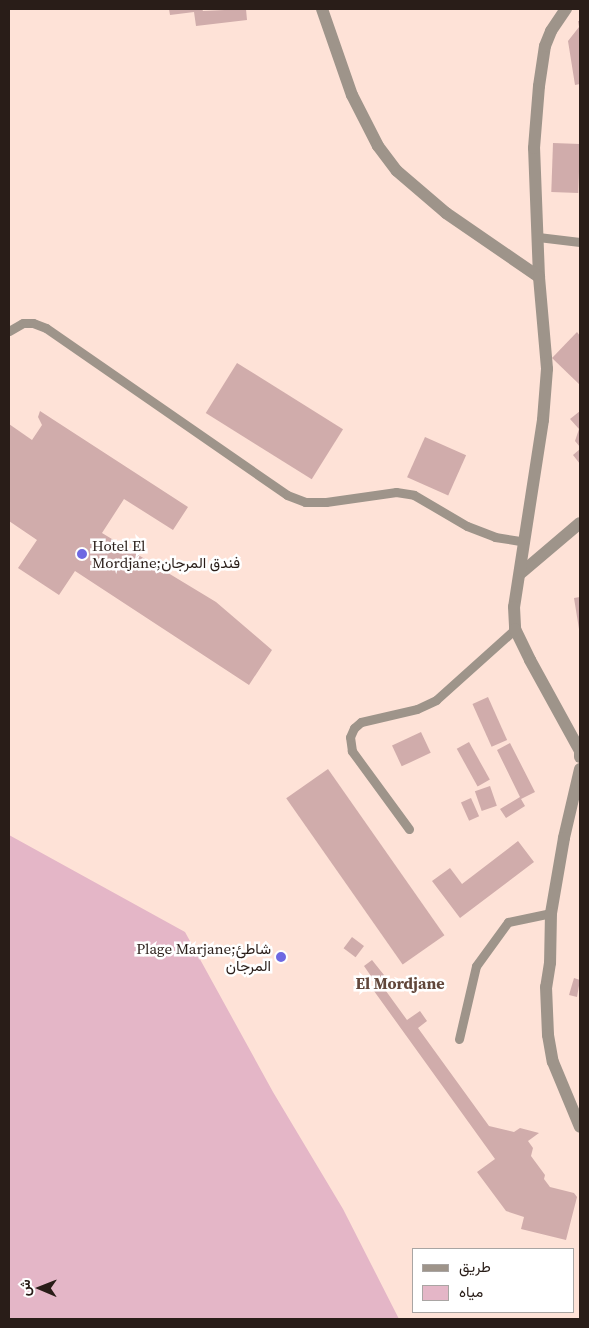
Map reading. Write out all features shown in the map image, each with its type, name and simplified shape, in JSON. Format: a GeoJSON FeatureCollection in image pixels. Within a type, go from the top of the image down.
{"type":"FeatureCollection","features":[{"type":"Feature","properties":{"kind":"street"},"geometry":{"type":"LineString","coordinates":[[322,9],[352,95],[378,146],[398,171],[446,213],[539,277]]}},
{"type":"Feature","properties":{"kind":"street"},"geometry":{"type":"LineString","coordinates":[[566,9],[551,31],[541,69],[534,148],[539,277],[547,369],[543,420],[521,573],[514,607],[515,629],[580,751],[580,757]]}},
{"type":"Feature","properties":{"kind":"street"},"geometry":{"type":"LineString","coordinates":[[521,573],[580,522]]}},
{"type":"Feature","properties":{"kind":"street"},"geometry":{"type":"LineString","coordinates":[[580,769],[564,838],[551,913],[550,963],[546,987],[548,1035],[553,1062],[580,1127]]}},
{"type":"Feature","properties":{"kind":"lane"},"geometry":{"type":"LineString","coordinates":[[538,237],[580,242]]}},
{"type":"Feature","properties":{"kind":"lane"},"geometry":{"type":"LineString","coordinates":[[9,331],[23,323],[33,322],[46,328],[287,495],[304,502],[326,502],[396,492],[414,495],[467,526],[495,537],[525,542]]}},
{"type":"Feature","properties":{"kind":"lane"},"geometry":{"type":"LineString","coordinates":[[409,829],[352,751],[350,737],[354,728],[361,722],[417,709],[436,700],[515,629]]}},
{"type":"Feature","properties":{"kind":"lane"},"geometry":{"type":"LineString","coordinates":[[459,1039],[476,966],[508,922],[551,913]]}},
{"type":"Feature","properties":{"kind":"water"},"geometry":{"type":"Polygon","coordinates":[[[9,835],[185,932],[273,1092],[343,1209],[399,1319],[9,1319],[9,835]]]}},
{"type":"Feature","properties":{"kind":"building"},"geometry":{"type":"Polygon","coordinates":[[[169,9],[202,9],[203,11],[246,9],[247,20],[196,26],[194,12],[170,15],[169,9]]]}},
{"type":"Feature","properties":{"kind":"building"},"geometry":{"type":"Polygon","coordinates":[[[578,21],[580,21],[580,84],[575,85],[568,41],[579,27],[578,21]]]}},
{"type":"Feature","properties":{"kind":"building"},"geometry":{"type":"Polygon","coordinates":[[[553,143],[580,144],[578,193],[551,192],[553,143]]]}},
{"type":"Feature","properties":{"kind":"building"},"geometry":{"type":"Polygon","coordinates":[[[577,332],[580,336],[580,385],[552,358],[577,332]]]}},
{"type":"Feature","properties":{"kind":"building"},"geometry":{"type":"Polygon","coordinates":[[[237,363],[343,429],[312,479],[206,413],[237,363]]]}},
{"type":"Feature","properties":{"kind":"building","name":"Hotel El Mordjane;فندق المرجان"},"geometry":{"type":"Polygon","coordinates":[[[40,411],[188,507],[173,530],[124,499],[102,533],[216,602],[272,650],[249,685],[75,571],[59,595],[18,568],[37,540],[9,521],[9,424],[32,440],[42,425],[38,417],[40,411]]]}},
{"type":"Feature","properties":{"kind":"building"},"geometry":{"type":"Polygon","coordinates":[[[580,411],[580,447],[575,441],[579,429],[570,419],[580,411]]]}},
{"type":"Feature","properties":{"kind":"building"},"geometry":{"type":"Polygon","coordinates":[[[425,437],[466,455],[448,495],[407,477],[425,437]]]}},
{"type":"Feature","properties":{"kind":"building"},"geometry":{"type":"Polygon","coordinates":[[[580,449],[580,464],[573,455],[580,449]]]}},
{"type":"Feature","properties":{"kind":"building"},"geometry":{"type":"Polygon","coordinates":[[[580,597],[580,629],[579,629],[574,598],[580,597]]]}},
{"type":"Feature","properties":{"kind":"building"},"geometry":{"type":"Polygon","coordinates":[[[488,697],[507,740],[492,747],[472,704],[488,697]]]}},
{"type":"Feature","properties":{"kind":"building"},"geometry":{"type":"Polygon","coordinates":[[[421,732],[431,753],[402,766],[392,746],[421,732]]]}},
{"type":"Feature","properties":{"kind":"building"},"geometry":{"type":"Polygon","coordinates":[[[469,742],[490,780],[478,786],[457,749],[469,742]]]}},
{"type":"Feature","properties":{"kind":"building"},"geometry":{"type":"Polygon","coordinates":[[[510,743],[535,792],[521,799],[525,806],[506,818],[500,809],[520,797],[497,750],[510,743]]]}},
{"type":"Feature","properties":{"kind":"building"},"geometry":{"type":"Polygon","coordinates":[[[328,769],[444,935],[403,965],[286,798],[328,769]]]}},
{"type":"Feature","properties":{"kind":"building"},"geometry":{"type":"Polygon","coordinates":[[[490,786],[497,806],[482,811],[475,791],[490,786]]]}},
{"type":"Feature","properties":{"kind":"building"},"geometry":{"type":"Polygon","coordinates":[[[471,798],[479,816],[469,821],[461,802],[471,798]]]}},
{"type":"Feature","properties":{"kind":"building"},"geometry":{"type":"Polygon","coordinates":[[[518,841],[534,862],[460,918],[432,881],[450,868],[462,884],[518,841]]]}},
{"type":"Feature","properties":{"kind":"building"},"geometry":{"type":"Polygon","coordinates":[[[352,937],[364,946],[356,957],[344,948],[352,937]]]}},
{"type":"Feature","properties":{"kind":"building"},"geometry":{"type":"Polygon","coordinates":[[[372,960],[384,975],[378,980],[407,1020],[420,1011],[427,1021],[418,1028],[489,1126],[514,1132],[520,1128],[539,1133],[528,1141],[533,1148],[531,1156],[545,1175],[544,1179],[550,1187],[574,1193],[577,1197],[566,1240],[521,1229],[524,1217],[506,1211],[477,1172],[495,1159],[374,991],[377,981],[375,982],[364,966],[372,960]]]}},
{"type":"Feature","properties":{"kind":"building"},"geometry":{"type":"Polygon","coordinates":[[[574,978],[580,980],[577,997],[569,995],[574,978]]]}},
{"type":"Feature","properties":{"kind":"place","name":"Hotel El Mordjane;فندق المرجان"},"geometry":{"type":"Point","coordinates":[82,554]}},
{"type":"Feature","properties":{"kind":"place","name":"Plage Marjane;شاطئ المرجان"},"geometry":{"type":"Point","coordinates":[281,957]}},
{"type":"Feature","properties":{"kind":"district","name":"El Mordjane"},"geometry":{"type":"Point","coordinates":[400,983]}}]}
